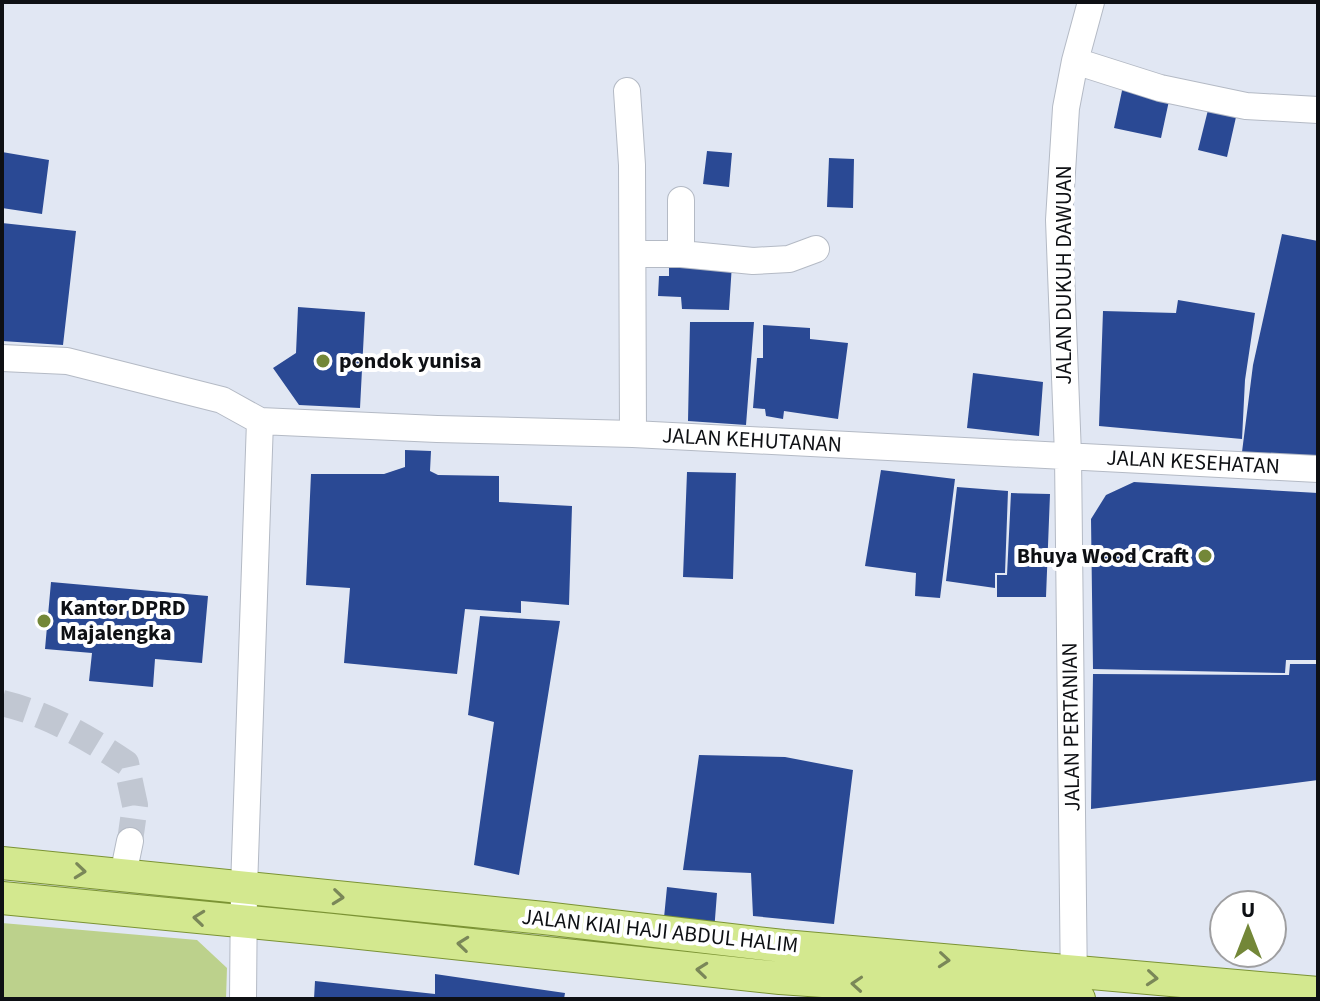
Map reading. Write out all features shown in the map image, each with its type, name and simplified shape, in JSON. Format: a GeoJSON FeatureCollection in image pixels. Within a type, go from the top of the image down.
{"type":"FeatureCollection","features":[{"type":"Feature","properties":{"kind":"main road","name":"JALAN KIAI HAJI ABDUL HALIM"},"geometry":{"type":"LineString","coordinates":[[2,863],[544,918],[783,946],[1076,992]]}},
{"type":"Feature","properties":{"kind":"main road","name":"JALAN KIAI HAJI ABDUL HALIM"},"geometry":{"type":"LineString","coordinates":[[2,898],[780,978],[1076,992],[1318,993]]}},
{"type":"Feature","properties":{"kind":"main road"},"geometry":{"type":"LineString","coordinates":[[780,978],[783,946]]}},
{"type":"Feature","properties":{"kind":"street","name":"JALAN DUKUH DAWUAN"},"geometry":{"type":"LineString","coordinates":[[1068,455],[1059,220],[1066,108],[1091,2]]}},
{"type":"Feature","properties":{"kind":"street"},"geometry":{"type":"LineString","coordinates":[[1075,61],[1160,88],[1246,106],[1318,110]]}},
{"type":"Feature","properties":{"kind":"street"},"geometry":{"type":"LineString","coordinates":[[627,91],[632,165],[633,434]]}},
{"type":"Feature","properties":{"kind":"street"},"geometry":{"type":"LineString","coordinates":[[681,200],[681,254]]}},
{"type":"Feature","properties":{"kind":"street"},"geometry":{"type":"LineString","coordinates":[[633,254],[681,254],[753,261],[789,259],[816,249]]}},
{"type":"Feature","properties":{"kind":"street"},"geometry":{"type":"LineString","coordinates":[[2,358],[67,361],[222,400],[260,421],[243,999]]}},
{"type":"Feature","properties":{"kind":"street","name":"JALAN KEHUTANAN"},"geometry":{"type":"LineString","coordinates":[[260,421],[633,434],[1068,455]]}},
{"type":"Feature","properties":{"kind":"street","name":"JALAN KESEHATAN"},"geometry":{"type":"LineString","coordinates":[[1068,455],[1318,469]]}},
{"type":"Feature","properties":{"kind":"street","name":"JALAN PERTANIAN"},"geometry":{"type":"LineString","coordinates":[[1068,455],[1076,992]]}},
{"type":"Feature","properties":{"kind":"street"},"geometry":{"type":"LineString","coordinates":[[123,875],[130,841]]}},
{"type":"Feature","properties":{"kind":"green space"},"geometry":{"type":"Polygon","coordinates":[[[2,923],[197,940],[227,968],[226,999],[2,999],[2,923]]]}},
{"type":"Feature","properties":{"kind":"building"},"geometry":{"type":"Polygon","coordinates":[[[1123,86],[1170,96],[1161,138],[1114,128],[1123,86]]]}},
{"type":"Feature","properties":{"kind":"building"},"geometry":{"type":"Polygon","coordinates":[[[1208,110],[1236,117],[1227,157],[1198,150],[1208,110]]]}},
{"type":"Feature","properties":{"kind":"building"},"geometry":{"type":"Polygon","coordinates":[[[707,151],[732,153],[729,187],[703,184],[707,151]]]}},
{"type":"Feature","properties":{"kind":"building"},"geometry":{"type":"Polygon","coordinates":[[[2,152],[49,160],[42,214],[2,208],[2,152]]]}},
{"type":"Feature","properties":{"kind":"building"},"geometry":{"type":"Polygon","coordinates":[[[829,158],[854,159],[853,208],[827,207],[829,158]]]}},
{"type":"Feature","properties":{"kind":"building"},"geometry":{"type":"Polygon","coordinates":[[[2,223],[76,231],[63,345],[2,341],[2,223]]]}},
{"type":"Feature","properties":{"kind":"building"},"geometry":{"type":"Polygon","coordinates":[[[1282,234],[1318,241],[1318,461],[1242,452],[1253,365],[1282,234]]]}},
{"type":"Feature","properties":{"kind":"building"},"geometry":{"type":"Polygon","coordinates":[[[669,259],[732,264],[729,310],[682,309],[681,297],[658,296],[659,276],[669,276],[669,259]]]}},
{"type":"Feature","properties":{"kind":"building"},"geometry":{"type":"Polygon","coordinates":[[[1178,300],[1255,313],[1245,380],[1242,439],[1099,426],[1103,311],[1176,313],[1178,300]]]}},
{"type":"Feature","properties":{"kind":"building","name":"pondok yunisa"},"geometry":{"type":"Polygon","coordinates":[[[298,307],[365,312],[360,408],[299,405],[273,368],[296,353],[298,307]]]}},
{"type":"Feature","properties":{"kind":"building"},"geometry":{"type":"Polygon","coordinates":[[[690,322],[754,322],[746,425],[688,421],[690,322]]]}},
{"type":"Feature","properties":{"kind":"building"},"geometry":{"type":"Polygon","coordinates":[[[763,325],[810,328],[810,339],[848,343],[838,419],[784,411],[783,419],[766,416],[765,409],[753,408],[757,358],[763,358],[763,325]]]}},
{"type":"Feature","properties":{"kind":"building"},"geometry":{"type":"Polygon","coordinates":[[[973,373],[1043,382],[1039,436],[967,428],[973,373]]]}},
{"type":"Feature","properties":{"kind":"building"},"geometry":{"type":"Polygon","coordinates":[[[405,450],[431,451],[430,471],[438,475],[499,476],[499,502],[572,506],[569,605],[521,601],[521,613],[465,609],[457,674],[344,663],[350,588],[306,585],[311,474],[384,474],[405,467],[405,450]]]}},
{"type":"Feature","properties":{"kind":"building"},"geometry":{"type":"Polygon","coordinates":[[[881,470],[955,479],[940,598],[915,596],[916,573],[865,566],[881,470]]]}},
{"type":"Feature","properties":{"kind":"building"},"geometry":{"type":"Polygon","coordinates":[[[687,472],[736,473],[733,579],[683,577],[687,472]]]}},
{"type":"Feature","properties":{"kind":"building","name":"Bhuya Wood Craft"},"geometry":{"type":"Polygon","coordinates":[[[1134,482],[1318,493],[1318,660],[1286,660],[1285,673],[1093,669],[1091,519],[1106,495],[1134,482]]]}},
{"type":"Feature","properties":{"kind":"building"},"geometry":{"type":"Polygon","coordinates":[[[957,487],[1008,491],[1005,573],[995,573],[995,588],[946,581],[957,487]]]}},
{"type":"Feature","properties":{"kind":"building"},"geometry":{"type":"Polygon","coordinates":[[[1011,493],[1050,494],[1046,597],[997,597],[997,575],[1007,575],[1011,493]]]}},
{"type":"Feature","properties":{"kind":"building"},"geometry":{"type":"Polygon","coordinates":[[[51,582],[208,596],[202,663],[155,659],[153,687],[89,681],[92,653],[45,649],[51,582]]]}},
{"type":"Feature","properties":{"kind":"building"},"geometry":{"type":"Polygon","coordinates":[[[480,616],[560,621],[519,875],[474,865],[494,722],[468,715],[480,616]]]}},
{"type":"Feature","properties":{"kind":"building"},"geometry":{"type":"Polygon","coordinates":[[[1290,664],[1318,664],[1318,780],[1091,809],[1093,674],[1289,675],[1290,664]]]}},
{"type":"Feature","properties":{"kind":"building"},"geometry":{"type":"Polygon","coordinates":[[[699,755],[785,757],[853,770],[834,924],[753,916],[751,873],[683,870],[699,755]]]}},
{"type":"Feature","properties":{"kind":"building"},"geometry":{"type":"Polygon","coordinates":[[[667,887],[717,893],[714,932],[663,928],[667,887]]]}},
{"type":"Feature","properties":{"kind":"building"},"geometry":{"type":"Polygon","coordinates":[[[435,974],[565,993],[564,999],[314,999],[315,981],[435,994],[435,974]]]}},
{"type":"Feature","properties":{"kind":"tunnel"},"geometry":{"type":"LineString","coordinates":[[2,703],[67,727],[126,763],[135,805],[130,841]]}},
{"type":"Feature","properties":{"kind":"place","name":"pondok yunisa"},"geometry":{"type":"Point","coordinates":[323,361]}},
{"type":"Feature","properties":{"kind":"place","name":"Bhuya Wood Craft"},"geometry":{"type":"Point","coordinates":[1205,556]}},
{"type":"Feature","properties":{"kind":"place","name":"Kantor DPRD Majalengka"},"geometry":{"type":"Point","coordinates":[44,621]}}]}
